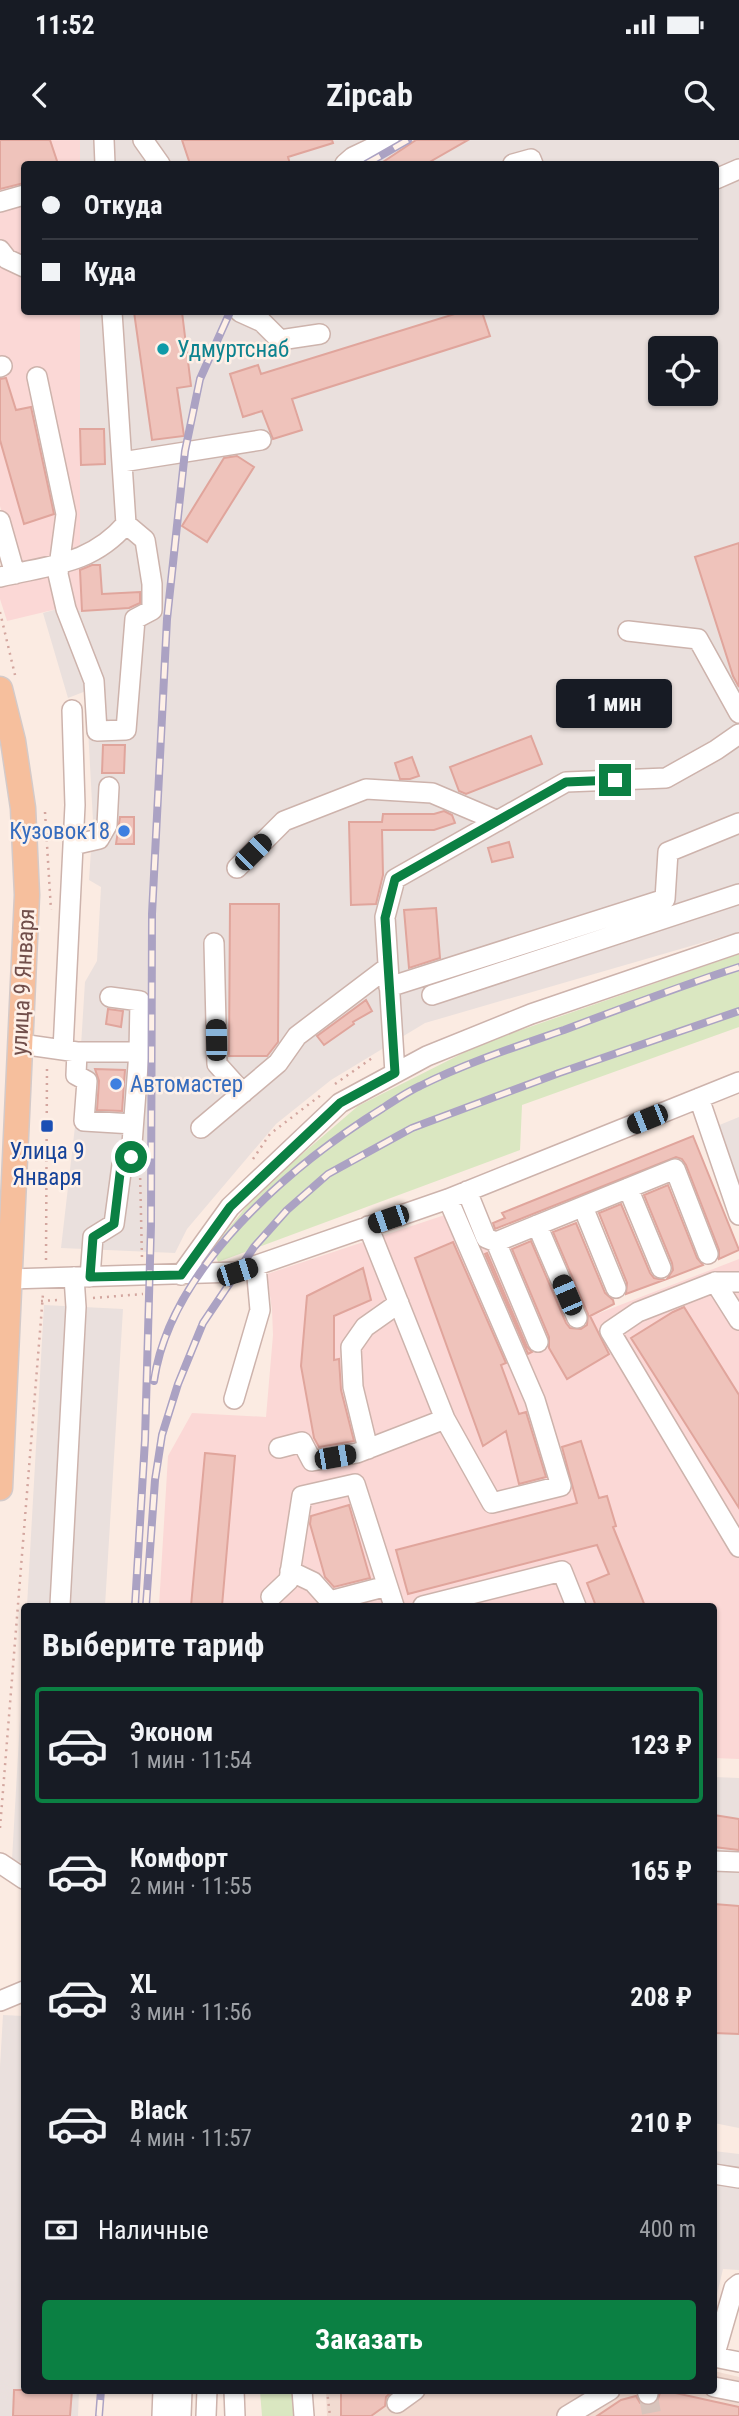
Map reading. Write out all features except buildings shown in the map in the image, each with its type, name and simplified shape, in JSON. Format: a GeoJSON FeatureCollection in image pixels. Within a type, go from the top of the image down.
{"type":"FeatureCollection","features":[{"type":"Feature","properties":{"kind":"main road","name":"улица 9 Января"},"geometry":{"type":"LineString","coordinates":[[0,689],[13,741],[23,808],[27,895],[21,1044],[6,1231],[10,1279],[0,1488]]}},
{"type":"Feature","properties":{"kind":"street"},"geometry":{"type":"LineString","coordinates":[[104,140],[105,161]]}},
{"type":"Feature","properties":{"kind":"street"},"geometry":{"type":"LineString","coordinates":[[143,140],[158,161]]}},
{"type":"Feature","properties":{"kind":"street"},"geometry":{"type":"LineString","coordinates":[[348,161],[389,140]]}},
{"type":"Feature","properties":{"kind":"street"},"geometry":{"type":"LineString","coordinates":[[719,178],[739,169]]}},
{"type":"Feature","properties":{"kind":"street"},"geometry":{"type":"LineString","coordinates":[[0,202],[21,196]]}},
{"type":"Feature","properties":{"kind":"street"},"geometry":{"type":"LineString","coordinates":[[0,250],[8,259],[21,266]]}},
{"type":"Feature","properties":{"kind":"street"},"geometry":{"type":"LineString","coordinates":[[0,521],[8,575],[80,559],[112,540],[126,524],[112,315]]}},
{"type":"Feature","properties":{"kind":"street"},"geometry":{"type":"LineString","coordinates":[[247,315],[262,322],[280,341],[320,334]]}},
{"type":"Feature","properties":{"kind":"street"},"geometry":{"type":"LineString","coordinates":[[37,377],[66,514],[58,574],[66,609],[93,681],[97,732],[126,730],[135,619],[152,610],[152,584],[145,540],[126,524]]}},
{"type":"Feature","properties":{"kind":"street"},"geometry":{"type":"LineString","coordinates":[[122,462],[261,440]]}},
{"type":"Feature","properties":{"kind":"street"},"geometry":{"type":"LineString","coordinates":[[628,631],[698,639],[739,713]]}},
{"type":"Feature","properties":{"kind":"street"},"geometry":{"type":"LineString","coordinates":[[72,710],[75,805],[70,1051],[76,1075],[87,1082],[85,1121],[133,1124]]}},
{"type":"Feature","properties":{"kind":"street"},"geometry":{"type":"LineString","coordinates":[[395,1073],[385,918],[395,879],[566,782],[666,778],[739,734]]}},
{"type":"Feature","properties":{"kind":"street"},"geometry":{"type":"LineString","coordinates":[[73,845],[99,839],[107,825],[109,787]]}},
{"type":"Feature","properties":{"kind":"street"},"geometry":{"type":"LineString","coordinates":[[237,868],[284,821],[366,789],[432,793],[498,821]]}},
{"type":"Feature","properties":{"kind":"street"},"geometry":{"type":"LineString","coordinates":[[663,919],[668,852],[739,823]]}},
{"type":"Feature","properties":{"kind":"street"},"geometry":{"type":"LineString","coordinates":[[432,995],[739,894]]}},
{"type":"Feature","properties":{"kind":"street"},"geometry":{"type":"LineString","coordinates":[[201,1128],[278,1063],[297,1036],[389,977],[665,899]]}},
{"type":"Feature","properties":{"kind":"street"},"geometry":{"type":"LineString","coordinates":[[214,943],[217,1064],[243,1093]]}},
{"type":"Feature","properties":{"kind":"street"},"geometry":{"type":"LineString","coordinates":[[181,1275],[230,1207],[340,1103],[426,1056],[531,1014],[739,943]]}},
{"type":"Feature","properties":{"kind":"street"},"geometry":{"type":"LineString","coordinates":[[60,1603],[76,1307],[93,1237],[114,1224],[121,1165],[131,1157],[140,1001],[110,997]]}},
{"type":"Feature","properties":{"kind":"street"},"geometry":{"type":"LineString","coordinates":[[21,1044],[70,1051],[139,1052]]}},
{"type":"Feature","properties":{"kind":"street"},"geometry":{"type":"LineString","coordinates":[[10,1279],[237,1272],[448,1199],[739,1082]]}},
{"type":"Feature","properties":{"kind":"street"},"geometry":{"type":"LineString","coordinates":[[699,1098],[739,1215]]}},
{"type":"Feature","properties":{"kind":"street"},"geometry":{"type":"LineString","coordinates":[[467,1191],[486,1238],[496,1242],[675,1169],[708,1254]]}},
{"type":"Feature","properties":{"kind":"street"},"geometry":{"type":"LineString","coordinates":[[628,1188],[661,1268]]}},
{"type":"Feature","properties":{"kind":"street"},"geometry":{"type":"LineString","coordinates":[[368,1226],[445,1419],[492,1503],[561,1486],[535,1400],[448,1199]]}},
{"type":"Feature","properties":{"kind":"street"},"geometry":{"type":"LineString","coordinates":[[583,1206],[616,1288]]}},
{"type":"Feature","properties":{"kind":"street"},"geometry":{"type":"LineString","coordinates":[[537,1225],[578,1318]]}},
{"type":"Feature","properties":{"kind":"street"},"geometry":{"type":"LineString","coordinates":[[496,1242],[538,1342]]}},
{"type":"Feature","properties":{"kind":"street"},"geometry":{"type":"LineString","coordinates":[[234,1399],[260,1310],[256,1266]]}},
{"type":"Feature","properties":{"kind":"street"},"geometry":{"type":"LineString","coordinates":[[715,1282],[739,1320]]}},
{"type":"Feature","properties":{"kind":"street"},"geometry":{"type":"LineString","coordinates":[[739,1282],[715,1282],[638,1312],[610,1331],[739,1547]]}},
{"type":"Feature","properties":{"kind":"street"},"geometry":{"type":"LineString","coordinates":[[368,1449],[353,1387],[351,1347],[365,1327],[399,1303]]}},
{"type":"Feature","properties":{"kind":"street"},"geometry":{"type":"LineString","coordinates":[[279,1448],[302,1442],[313,1461],[357,1453],[445,1419]]}},
{"type":"Feature","properties":{"kind":"street"},"geometry":{"type":"LineString","coordinates":[[271,1597],[289,1580],[302,1496],[355,1484],[393,1603]]}},
{"type":"Feature","properties":{"kind":"street"},"geometry":{"type":"LineString","coordinates":[[290,1572],[313,1582],[331,1601],[387,1586]]}},
{"type":"Feature","properties":{"kind":"street"},"geometry":{"type":"LineString","coordinates":[[435,1603],[562,1572],[575,1603]]}},
{"type":"Feature","properties":{"kind":"street"},"geometry":{"type":"LineString","coordinates":[[717,1861],[739,1862]]}},
{"type":"Feature","properties":{"kind":"street"},"geometry":{"type":"LineString","coordinates":[[0,1863],[21,1877]]}},
{"type":"Feature","properties":{"kind":"street"},"geometry":{"type":"LineString","coordinates":[[0,2001],[21,1992]]}},
{"type":"Feature","properties":{"kind":"street"},"geometry":{"type":"LineString","coordinates":[[717,2179],[739,2178]]}},
{"type":"Feature","properties":{"kind":"street"},"geometry":{"type":"LineString","coordinates":[[717,2347],[734,2288],[739,2284]]}},
{"type":"Feature","properties":{"kind":"street"},"geometry":{"type":"LineString","coordinates":[[717,2358],[739,2362]]}},
{"type":"Feature","properties":{"kind":"street"},"geometry":{"type":"LineString","coordinates":[[717,2388],[739,2392]]}},
{"type":"Feature","properties":{"kind":"street"},"geometry":{"type":"LineString","coordinates":[[162,2416],[163,2394]]}},
{"type":"Feature","properties":{"kind":"street"},"geometry":{"type":"LineString","coordinates":[[181,2416],[182,2394]]}},
{"type":"Feature","properties":{"kind":"street"},"geometry":{"type":"LineString","coordinates":[[206,2416],[207,2394]]}},
{"type":"Feature","properties":{"kind":"street"},"geometry":{"type":"LineString","coordinates":[[234,2394],[235,2416]]}},
{"type":"Feature","properties":{"kind":"street"},"geometry":{"type":"LineString","coordinates":[[302,2394],[304,2416]]}},
{"type":"Feature","properties":{"kind":"street"},"geometry":{"type":"LineString","coordinates":[[397,2403],[409,2394]]}},
{"type":"Feature","properties":{"kind":"street"},"geometry":{"type":"LineString","coordinates":[[567,2416],[603,2394]]}},
{"type":"Feature","properties":{"kind":"path"},"geometry":{"type":"LineString","coordinates":[[131,1150],[140,1155],[142,1276]]}},
{"type":"Feature","properties":{"kind":"path"},"geometry":{"type":"LineString","coordinates":[[0,1828],[41,1301]]}},
{"type":"Feature","properties":{"kind":"path"},"geometry":{"type":"LineString","coordinates":[[327,2394],[330,2416]]}},
{"type":"Feature","properties":{"kind":"shaded area"},"geometry":{"type":"Polygon","coordinates":[[[0,140],[80,140],[80,161],[21,161],[21,315],[80,315],[82,611],[61,608],[7,621],[0,599],[0,586],[21,581],[0,506],[0,140]]]}},
{"type":"Feature","properties":{"kind":"shaded area"},"geometry":{"type":"Polygon","coordinates":[[[80,140],[739,140],[739,932],[425,1023],[331,1080],[276,1124],[187,1229],[175,1253],[61,1248],[77,1109],[85,982],[97,961],[101,887],[89,880],[93,821],[86,691],[68,698],[43,613],[61,608],[82,611],[80,315],[719,315],[719,161],[80,161],[80,140]]]}},
{"type":"Feature","properties":{"kind":"shaded area"},"geometry":{"type":"Polygon","coordinates":[[[739,1117],[739,1182],[717,1126],[739,1117]]]}},
{"type":"Feature","properties":{"kind":"shaded area"},"geometry":{"type":"Polygon","coordinates":[[[469,1207],[584,1319],[739,1259],[739,1759],[717,1758],[717,1603],[159,1603],[168,1456],[192,1413],[266,1417],[273,1335],[267,1274],[469,1207]],[[569,1505],[398,1549],[408,1594],[581,1549],[569,1505]]]}},
{"type":"Feature","properties":{"kind":"shaded area"},"geometry":{"type":"Polygon","coordinates":[[[44,1305],[123,1309],[105,1603],[27,1603],[44,1305]]]}},
{"type":"Feature","properties":{"kind":"shaded area"},"geometry":{"type":"Polygon","coordinates":[[[21,1702],[21,1862],[12,1860],[21,1702]]]}},
{"type":"Feature","properties":{"kind":"shaded area"},"geometry":{"type":"Polygon","coordinates":[[[717,1777],[739,1778],[739,2128],[717,2124],[717,1777]]]}},
{"type":"Feature","properties":{"kind":"shaded area"},"geometry":{"type":"Polygon","coordinates":[[[3,2015],[21,2016],[21,2394],[79,2394],[78,2416],[0,2416],[0,2067],[3,2015]]]}},
{"type":"Feature","properties":{"kind":"shaded area"},"geometry":{"type":"Polygon","coordinates":[[[717,2151],[739,2154],[739,2270],[723,2269],[717,2294],[717,2151]]]}},
{"type":"Feature","properties":{"kind":"shaded area"},"geometry":{"type":"Polygon","coordinates":[[[717,2372],[739,2377],[739,2416],[327,2416],[326,2394],[717,2394],[717,2372]]]}},
{"type":"Feature","properties":{"kind":"green space"},"geometry":{"type":"Polygon","coordinates":[[[739,954],[739,1027],[522,1105],[520,1150],[218,1262],[213,1248],[258,1192],[358,1106],[481,1044],[739,954]]]}},
{"type":"Feature","properties":{"kind":"green space"},"geometry":{"type":"Polygon","coordinates":[[[260,2394],[293,2394],[295,2416],[262,2416],[260,2394]]]}},
{"type":"Feature","properties":{"kind":"tunnel"},"geometry":{"type":"LineString","coordinates":[[648,2394],[652,2416]]}},
{"type":"Feature","properties":{"kind":"railway"},"geometry":{"type":"LineString","coordinates":[[371,161],[408,140]]}},
{"type":"Feature","properties":{"kind":"railway"},"geometry":{"type":"LineString","coordinates":[[135,1603],[145,1440],[151,1225],[152,914],[167,619],[185,451],[200,379],[229,315]]}},
{"type":"Feature","properties":{"kind":"railway"},"geometry":{"type":"LineString","coordinates":[[154,1381],[165,1339],[184,1299],[209,1260],[274,1190],[347,1131],[406,1093],[455,1070],[739,967]]}},
{"type":"Feature","properties":{"kind":"railway"},"geometry":{"type":"LineString","coordinates":[[146,1603],[155,1480],[162,1435],[178,1384],[203,1323],[254,1247],[287,1210],[328,1174],[412,1128],[559,1073],[739,1011]]}},
{"type":"Feature","properties":{"kind":"railway"},"geometry":{"type":"LineString","coordinates":[[99,2416],[101,2394]]}},
{"type":"Feature","properties":{"kind":"place","name":"Удмуртснаб"},"geometry":{"type":"Point","coordinates":[163,349]}},
{"type":"Feature","properties":{"kind":"place","name":"Кузовок18"},"geometry":{"type":"Point","coordinates":[124,831]}},
{"type":"Feature","properties":{"kind":"place","name":"Автомастер"},"geometry":{"type":"Point","coordinates":[116,1084]}},
{"type":"Feature","properties":{"kind":"place","name":"Улица 9 Января"},"geometry":{"type":"Point","coordinates":[47,1126]}},
{"type":"Feature","properties":{"kind":"route"},"geometry":{"type":"LineString","coordinates":[[131,1157],[121,1165],[114,1224],[93,1237],[90,1277],[181,1275],[230,1207],[340,1103],[395,1073],[385,918],[395,879],[566,782],[615,780]]}}]}
